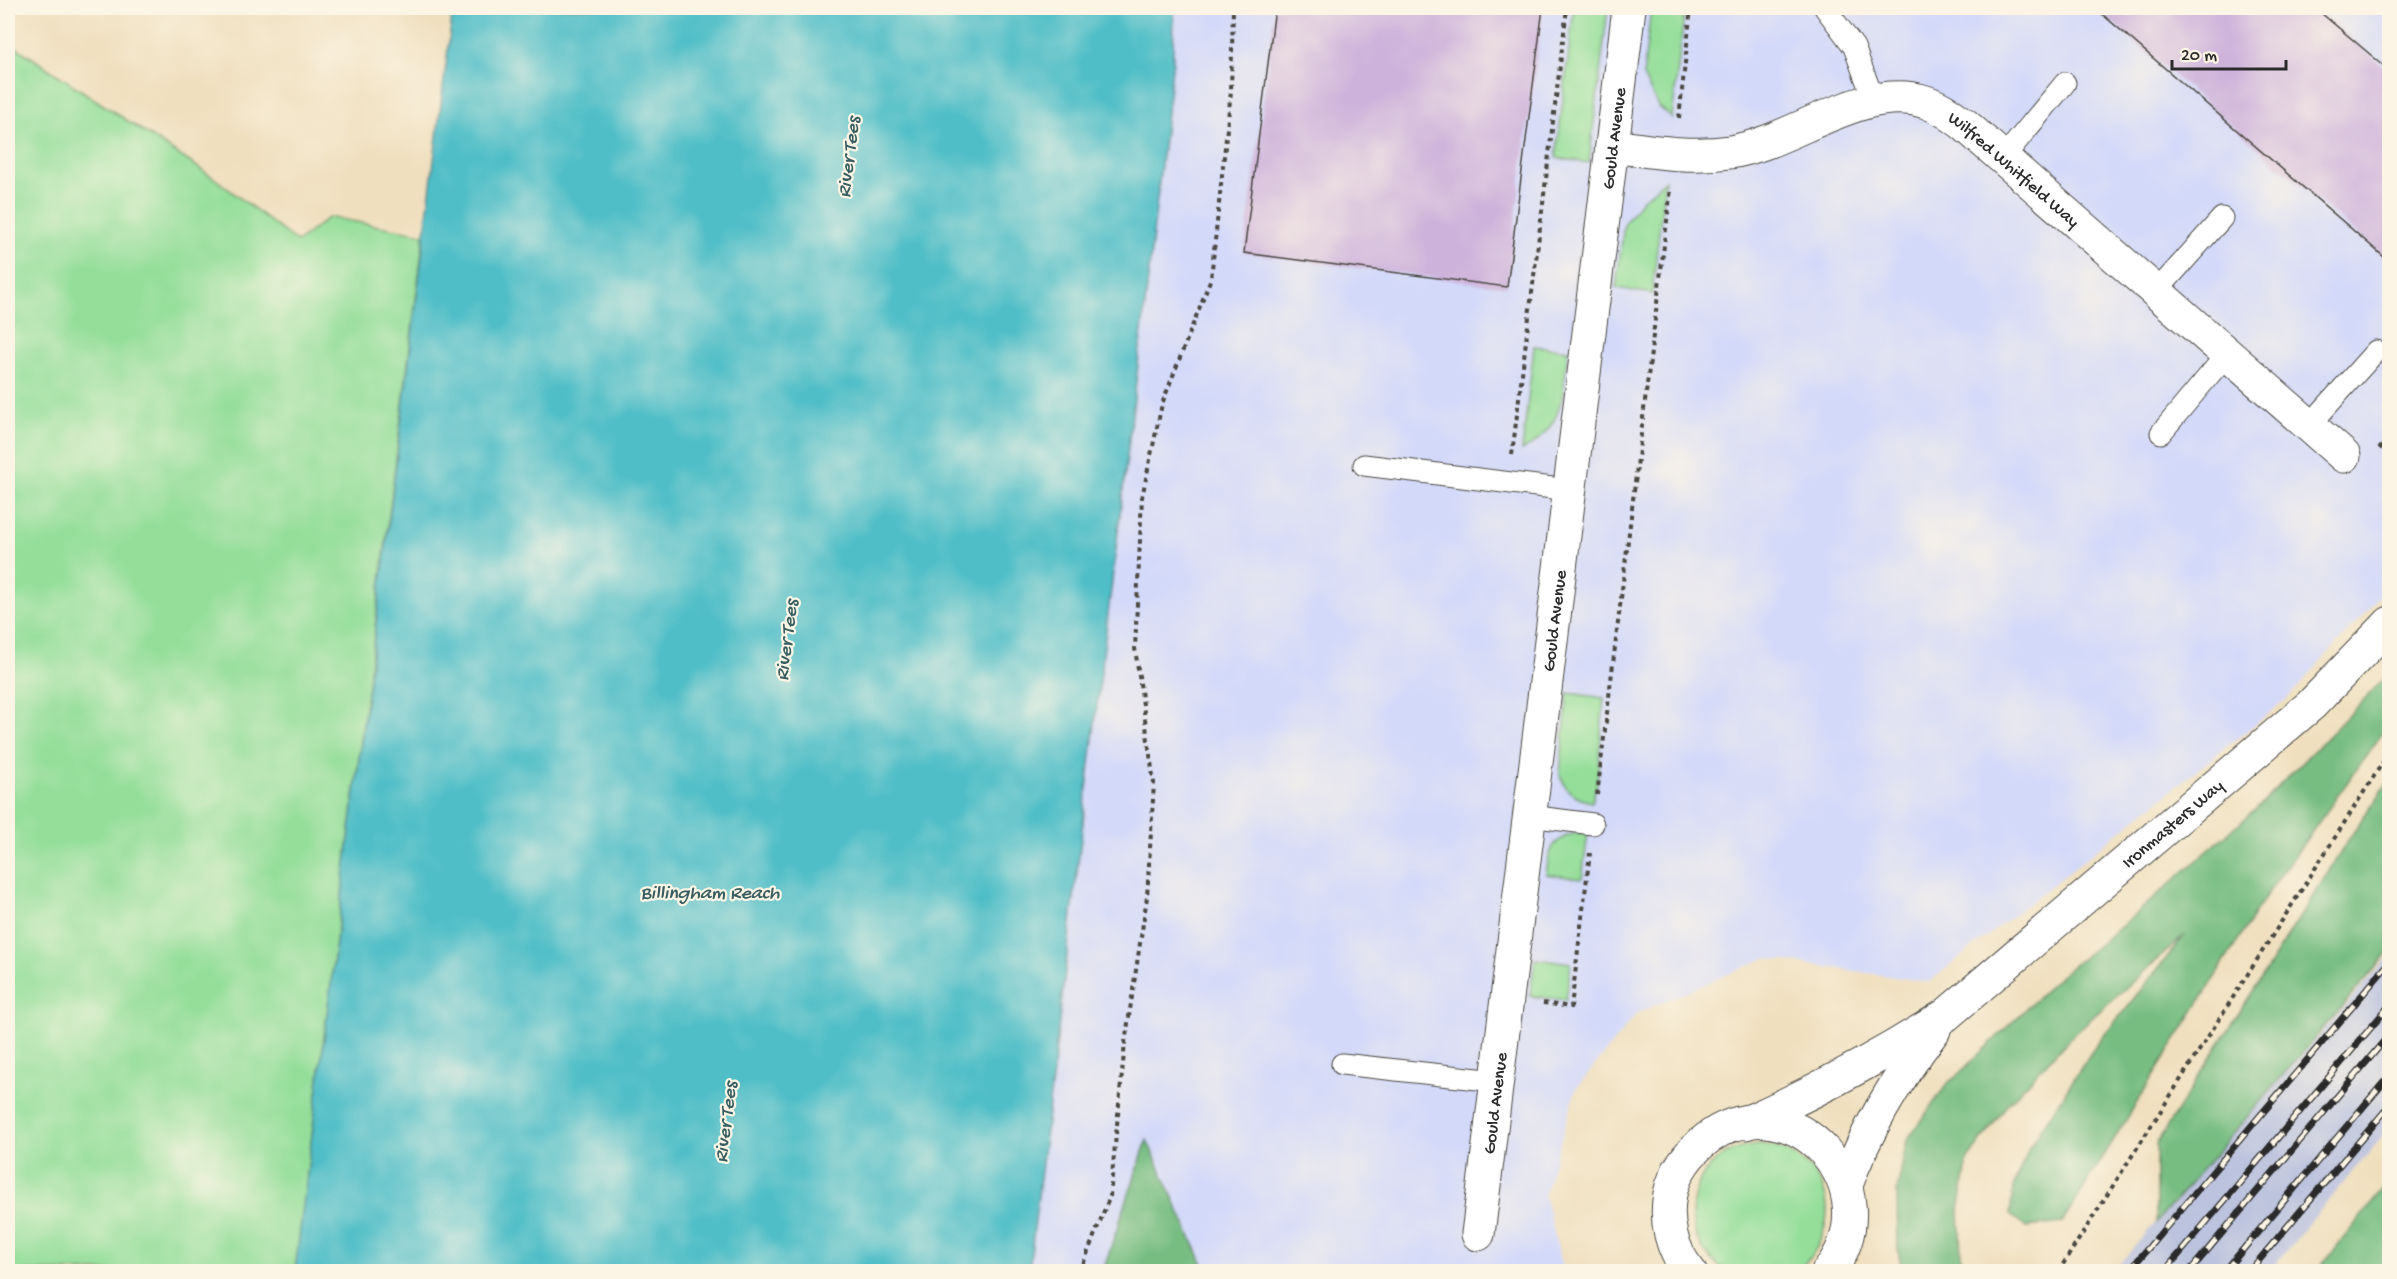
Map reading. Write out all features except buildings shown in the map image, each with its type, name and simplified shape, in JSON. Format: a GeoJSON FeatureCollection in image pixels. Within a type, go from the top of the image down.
{"type":"FeatureCollection","features":[{"type":"Feature","properties":{"kind":"street","name":"Gould Avenue"},"geometry":{"type":"LineString","coordinates":[[1478,1234],[1629,8]]}},
{"type":"Feature","properties":{"kind":"street","name":"Wilfred Whitfield Way"},"geometry":{"type":"LineString","coordinates":[[1612,146],[1675,154],[1700,155],[1731,152],[1763,144],[1855,106],[1874,101],[1890,98],[1925,102],[1947,112],[2003,158],[2344,456]]}},
{"type":"Feature","properties":{"kind":"street","name":"Ironmasters Way"},"geometry":{"type":"LineString","coordinates":[[1690,1272],[1677,1252],[1671,1236],[1669,1203],[1672,1186],[1688,1156],[1700,1144],[1722,1130],[1746,1123],[1813,1093],[1889,1052],[1946,1015],[2311,705],[2390,623]]}},
{"type":"Feature","properties":{"kind":"street","name":"Ironmasters Way"},"geometry":{"type":"LineString","coordinates":[[1846,1185],[1859,1150],[1913,1057],[1946,1015]]}},
{"type":"Feature","properties":{"kind":"street","name":"Ironmasters Way"},"geometry":{"type":"LineString","coordinates":[[1746,1123],[1780,1124],[1811,1138],[1832,1159],[1846,1185],[1850,1205],[1850,1225],[1838,1265]]}},
{"type":"Feature","properties":{"kind":"lane"},"geometry":{"type":"LineString","coordinates":[[1825,8],[1854,47],[1874,101]]}},
{"type":"Feature","properties":{"kind":"lane"},"geometry":{"type":"LineString","coordinates":[[2003,158],[2065,83]]}},
{"type":"Feature","properties":{"kind":"lane"},"geometry":{"type":"LineString","coordinates":[[2156,292],[2222,218]]}},
{"type":"Feature","properties":{"kind":"lane"},"geometry":{"type":"LineString","coordinates":[[2309,426],[2376,351]]}},
{"type":"Feature","properties":{"kind":"lane"},"geometry":{"type":"LineString","coordinates":[[2161,433],[2227,354]]}},
{"type":"Feature","properties":{"kind":"lane"},"geometry":{"type":"LineString","coordinates":[[1364,465],[1569,490]]}},
{"type":"Feature","properties":{"kind":"lane"},"geometry":{"type":"LineString","coordinates":[[1529,816],[1593,824]]}},
{"type":"Feature","properties":{"kind":"lane"},"geometry":{"type":"LineString","coordinates":[[1342,1064],[1496,1081]]}},
{"type":"Feature","properties":{"kind":"path"},"geometry":{"type":"LineString","coordinates":[[1080,1272],[1110,1196],[1125,1043],[1147,897],[1154,783],[1135,648],[1142,497],[1162,404],[1211,278],[1231,91],[1233,8]]}},
{"type":"Feature","properties":{"kind":"path"},"geometry":{"type":"LineString","coordinates":[[1509,482],[1567,8]]}},
{"type":"Feature","properties":{"kind":"path"},"geometry":{"type":"LineString","coordinates":[[1506,999],[1571,1007],[1640,456],[1691,8]]}},
{"type":"Feature","properties":{"kind":"path"},"geometry":{"type":"LineString","coordinates":[[2058,1272],[2390,752]]}},
{"type":"Feature","properties":{"kind":"shaded area"},"geometry":{"type":"Polygon","coordinates":[[[1174,8],[2389,8],[2389,586],[2287,699],[1929,982],[1766,958],[1637,1013],[1576,1089],[1544,1195],[1564,1271],[1029,1272],[1141,340],[1173,60],[1174,8]]]}},
{"type":"Feature","properties":{"kind":"shaded area"},"geometry":{"type":"Polygon","coordinates":[[[2389,956],[2389,1129],[2269,1271],[2113,1271],[2389,956]]]}},
{"type":"Feature","properties":{"kind":"green space"},"geometry":{"type":"Polygon","coordinates":[[[1574,8],[1608,8],[1589,163],[1556,158],[1574,8]]]}},
{"type":"Feature","properties":{"kind":"green space"},"geometry":{"type":"Polygon","coordinates":[[[1651,8],[1685,8],[1672,118],[1658,106],[1643,76],[1651,8]]]}},
{"type":"Feature","properties":{"kind":"green space"},"geometry":{"type":"Polygon","coordinates":[[[8,42],[214,178],[297,242],[329,217],[424,234],[295,1271],[8,1271],[8,42]]]}},
{"type":"Feature","properties":{"kind":"green space"},"geometry":{"type":"Polygon","coordinates":[[[1665,180],[1652,294],[1616,288],[1624,224],[1642,200],[1665,180]]]}},
{"type":"Feature","properties":{"kind":"green space"},"geometry":{"type":"Polygon","coordinates":[[[1534,346],[1568,350],[1562,395],[1554,420],[1547,431],[1522,451],[1534,346]]]}},
{"type":"Feature","properties":{"kind":"green space"},"geometry":{"type":"Polygon","coordinates":[[[2389,674],[2389,724],[2263,900],[2062,1223],[2027,1227],[2010,1215],[2013,1187],[2030,1146],[2094,1048],[2185,935],[2075,1033],[2007,1105],[1968,1159],[1959,1210],[1961,1257],[1966,1271],[1902,1271],[1898,1250],[1897,1191],[1907,1140],[1945,1087],[2061,975],[2123,925],[2257,808],[2389,674]]]}},
{"type":"Feature","properties":{"kind":"green space"},"geometry":{"type":"Polygon","coordinates":[[[1568,693],[1604,698],[1597,783],[1592,802],[1580,799],[1571,793],[1564,784],[1560,772],[1568,693]]]}},
{"type":"Feature","properties":{"kind":"green space"},"geometry":{"type":"Polygon","coordinates":[[[2389,781],[2389,952],[2156,1223],[2156,1144],[2351,836],[2389,781]]]}},
{"type":"Feature","properties":{"kind":"green space"},"geometry":{"type":"Polygon","coordinates":[[[1576,833],[1588,833],[1582,879],[1546,874],[1548,859],[1553,847],[1561,839],[1576,833]]]}},
{"type":"Feature","properties":{"kind":"green space"},"geometry":{"type":"Polygon","coordinates":[[[1535,959],[1571,963],[1566,1000],[1530,996],[1535,959]]]}},
{"type":"Feature","properties":{"kind":"green space"},"geometry":{"type":"Polygon","coordinates":[[[1147,1140],[1206,1271],[1103,1271],[1147,1140]]]}},
{"type":"Feature","properties":{"kind":"green space"},"geometry":{"type":"Polygon","coordinates":[[[1762,1144],[1796,1157],[1819,1179],[1825,1193],[1827,1209],[1825,1227],[1811,1256],[1797,1269],[1773,1273],[1726,1270],[1710,1259],[1698,1239],[1692,1212],[1694,1198],[1705,1172],[1715,1162],[1727,1153],[1740,1148],[1762,1144]]]}},
{"type":"Feature","properties":{"kind":"green space"},"geometry":{"type":"Polygon","coordinates":[[[2389,1182],[2389,1271],[2317,1271],[2389,1182]]]}},
{"type":"Feature","properties":{"kind":"water","name":"Billingham Reach"},"geometry":{"type":"Polygon","coordinates":[[[453,8],[1174,8],[1173,60],[1141,340],[1029,1271],[295,1271],[453,8]]]}},
{"type":"Feature","properties":{"kind":"railway"},"geometry":{"type":"LineString","coordinates":[[2128,1272],[2390,962]]}},
{"type":"Feature","properties":{"kind":"railway"},"geometry":{"type":"LineString","coordinates":[[2164,1272],[2390,1005]]}},
{"type":"Feature","properties":{"kind":"railway"},"geometry":{"type":"LineString","coordinates":[[2189,1272],[2390,1034]]}},
{"type":"Feature","properties":{"kind":"railway"},"geometry":{"type":"LineString","coordinates":[[2224,1272],[2390,1075]]}},
{"type":"Feature","properties":{"kind":"railway"},"geometry":{"type":"LineString","coordinates":[[2249,1272],[2390,1105]]}},
{"type":"Feature","properties":{"kind":"water label","name":"River Tees"},"geometry":{"type":"Point","coordinates":[847,157]}},
{"type":"Feature","properties":{"kind":"water label","name":"River Tees"},"geometry":{"type":"Point","coordinates":[785,640]}},
{"type":"Feature","properties":{"kind":"water label","name":"River Tees"},"geometry":{"type":"Point","coordinates":[724,1122]}}]}
